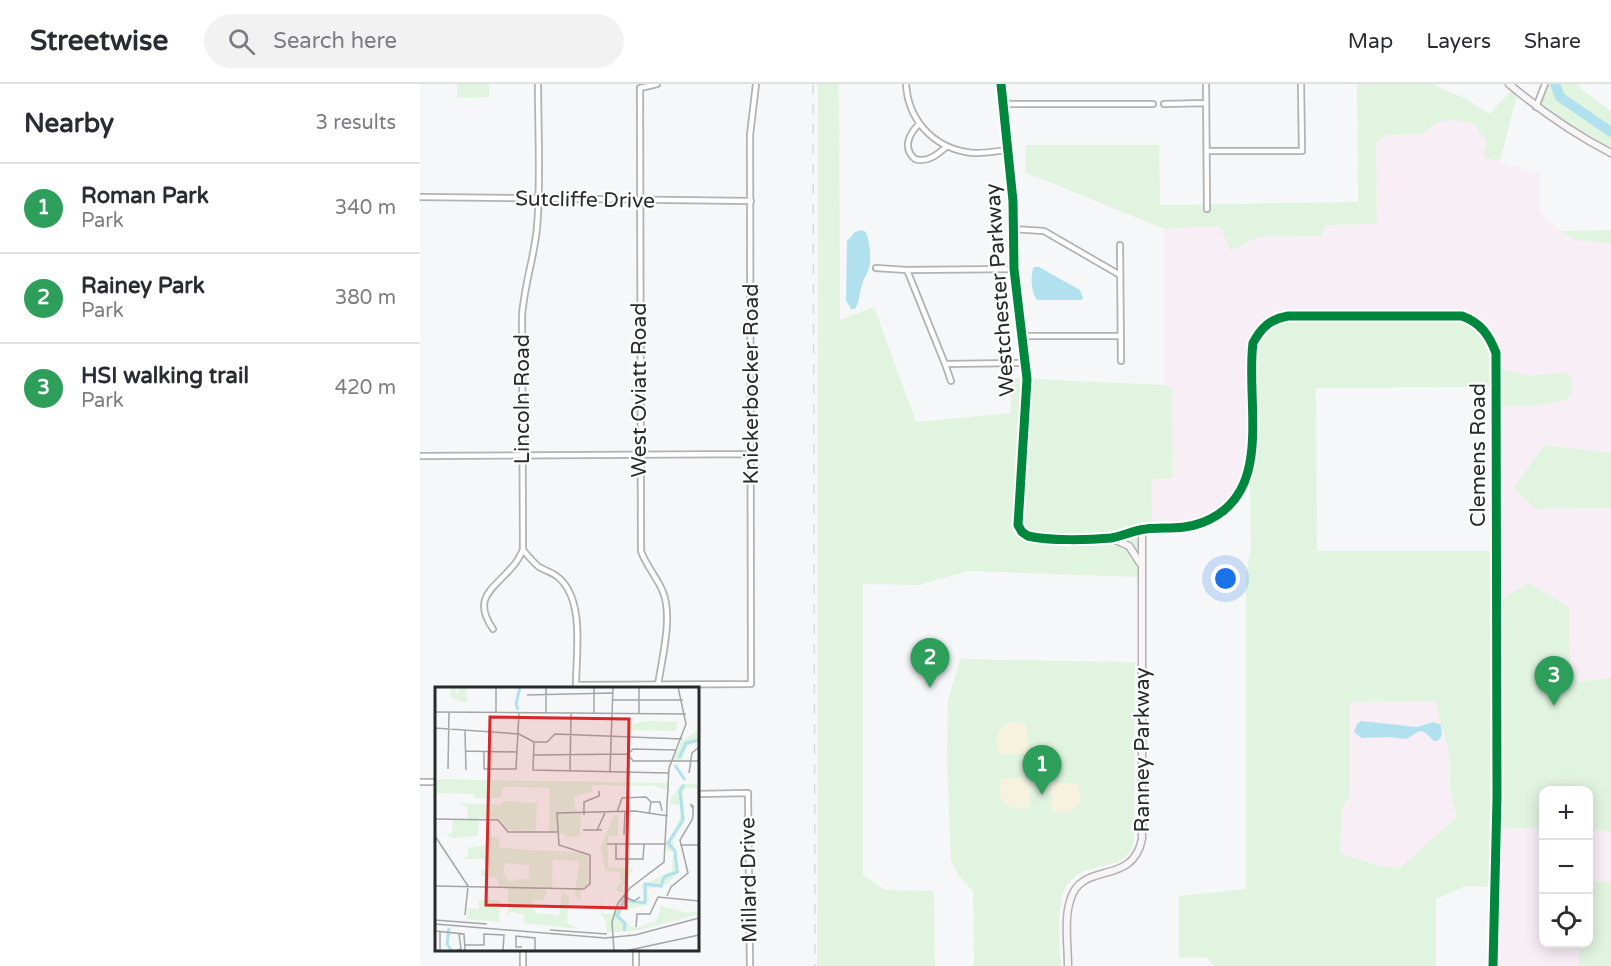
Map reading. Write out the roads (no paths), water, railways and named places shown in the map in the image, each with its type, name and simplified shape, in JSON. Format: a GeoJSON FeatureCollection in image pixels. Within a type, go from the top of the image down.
{"type":"FeatureCollection","features":[{"type":"Feature","properties":{"kind":"street","name":"Lincoln Road"},"geometry":{"type":"LineString","coordinates":[[523,550],[522,316],[524,291],[537,231],[538,84]]}},
{"type":"Feature","properties":{"kind":"street"},"geometry":{"type":"LineString","coordinates":[[633,84],[640,88],[657,84]]}},
{"type":"Feature","properties":{"kind":"street","name":"Knickerbocker Road"},"geometry":{"type":"LineString","coordinates":[[658,685],[751,684],[750,135],[756,84]]}},
{"type":"Feature","properties":{"kind":"street"},"geometry":{"type":"LineString","coordinates":[[906,84],[912,110],[919,124],[938,142],[946,147],[968,153],[1009,150]]}},
{"type":"Feature","properties":{"kind":"street","name":"Westchester Parkway"},"geometry":{"type":"LineString","coordinates":[[1001,84],[1009,150],[1014,269],[1027,379],[1018,516],[1020,528],[1032,537],[1110,538],[1142,529],[1187,527],[1212,519],[1240,493],[1247,478]]}},
{"type":"Feature","properties":{"kind":"street"},"geometry":{"type":"LineString","coordinates":[[1206,84],[1207,209]]}},
{"type":"Feature","properties":{"kind":"street"},"geometry":{"type":"LineString","coordinates":[[1207,151],[1302,151],[1301,84]]}},
{"type":"Feature","properties":{"kind":"street"},"geometry":{"type":"LineString","coordinates":[[1509,84],[1536,107],[1579,137],[1611,153]]}},
{"type":"Feature","properties":{"kind":"street"},"geometry":{"type":"LineString","coordinates":[[1536,107],[1545,84]]}},
{"type":"Feature","properties":{"kind":"street","name":"West Oviatt Road"},"geometry":{"type":"LineString","coordinates":[[640,88],[641,551],[645,563],[662,590],[668,616],[658,685]]}},
{"type":"Feature","properties":{"kind":"street"},"geometry":{"type":"LineString","coordinates":[[1003,102],[1079,105],[1153,104]]}},
{"type":"Feature","properties":{"kind":"street"},"geometry":{"type":"LineString","coordinates":[[1164,104],[1206,103]]}},
{"type":"Feature","properties":{"kind":"street"},"geometry":{"type":"LineString","coordinates":[[919,124],[911,132],[909,138],[908,151],[911,156],[926,160],[937,155],[946,147]]}},
{"type":"Feature","properties":{"kind":"street","name":"Sutcliffe Drive"},"geometry":{"type":"LineString","coordinates":[[420,197],[751,201]]}},
{"type":"Feature","properties":{"kind":"street"},"geometry":{"type":"LineString","coordinates":[[1013,229],[1044,231],[1120,275]]}},
{"type":"Feature","properties":{"kind":"street"},"geometry":{"type":"LineString","coordinates":[[1120,244],[1121,361]]}},
{"type":"Feature","properties":{"kind":"street"},"geometry":{"type":"LineString","coordinates":[[876,268],[1014,269]]}},
{"type":"Feature","properties":{"kind":"street"},"geometry":{"type":"LineString","coordinates":[[907,270],[951,381]]}},
{"type":"Feature","properties":{"kind":"street","name":"Clemens Road"},"geometry":{"type":"LineString","coordinates":[[1247,478],[1252,452],[1254,343],[1259,333],[1272,321],[1288,316],[1462,316],[1476,323],[1488,335],[1496,353],[1497,798],[1493,966]]}},
{"type":"Feature","properties":{"kind":"street"},"geometry":{"type":"LineString","coordinates":[[1023,336],[1121,336]]}},
{"type":"Feature","properties":{"kind":"street"},"geometry":{"type":"LineString","coordinates":[[945,363],[1026,363]]}},
{"type":"Feature","properties":{"kind":"street"},"geometry":{"type":"LineString","coordinates":[[420,456],[752,454]]}},
{"type":"Feature","properties":{"kind":"street","name":"Ranney Parkway"},"geometry":{"type":"LineString","coordinates":[[1068,966],[1068,912],[1072,893],[1089,877],[1125,867],[1137,854],[1142,839],[1142,529]]}},
{"type":"Feature","properties":{"kind":"street"},"geometry":{"type":"LineString","coordinates":[[1110,538],[1129,546],[1139,559],[1142,569]]}},
{"type":"Feature","properties":{"kind":"street"},"geometry":{"type":"LineString","coordinates":[[493,629],[485,617],[484,603],[489,591],[513,566],[523,550],[540,568],[558,577],[568,587],[574,600],[576,685]]}},
{"type":"Feature","properties":{"kind":"street"},"geometry":{"type":"LineString","coordinates":[[572,687],[576,685],[658,685]]}},
{"type":"Feature","properties":{"kind":"street","name":"Millard Drive"},"geometry":{"type":"LineString","coordinates":[[699,794],[748,793],[750,966]]}},
{"type":"Feature","properties":{"kind":"water"},"geometry":{"type":"Polygon","coordinates":[[[861,230],[866,232],[870,262],[857,306],[851,309],[846,300],[847,241],[855,232],[861,230]]]}},
{"type":"Feature","properties":{"kind":"water"},"geometry":{"type":"Polygon","coordinates":[[[1034,267],[1039,267],[1080,290],[1083,298],[1081,300],[1037,300],[1032,284],[1034,267]]]}},
{"type":"Feature","properties":{"kind":"water"},"geometry":{"type":"Polygon","coordinates":[[[1361,721],[1417,727],[1433,722],[1441,725],[1442,735],[1438,741],[1434,741],[1422,731],[1407,739],[1362,738],[1354,732],[1361,721]]]}},
{"type":"Feature","properties":{"kind":"waterway"},"geometry":{"type":"LineString","coordinates":[[1555,84],[1560,97],[1611,132]]}},
{"type":"Feature","properties":{"kind":"railway"},"geometry":{"type":"LineString","coordinates":[[813,84],[815,966]]}},
{"type":"Feature","properties":{"kind":"place","name":"Rainey Park"},"geometry":{"type":"Point","coordinates":[930,688]}},
{"type":"Feature","properties":{"kind":"place","name":"HSI walking trail"},"geometry":{"type":"Point","coordinates":[1554,706]}},
{"type":"Feature","properties":{"kind":"place","name":"Roman Park"},"geometry":{"type":"Point","coordinates":[1042,795]}}]}
